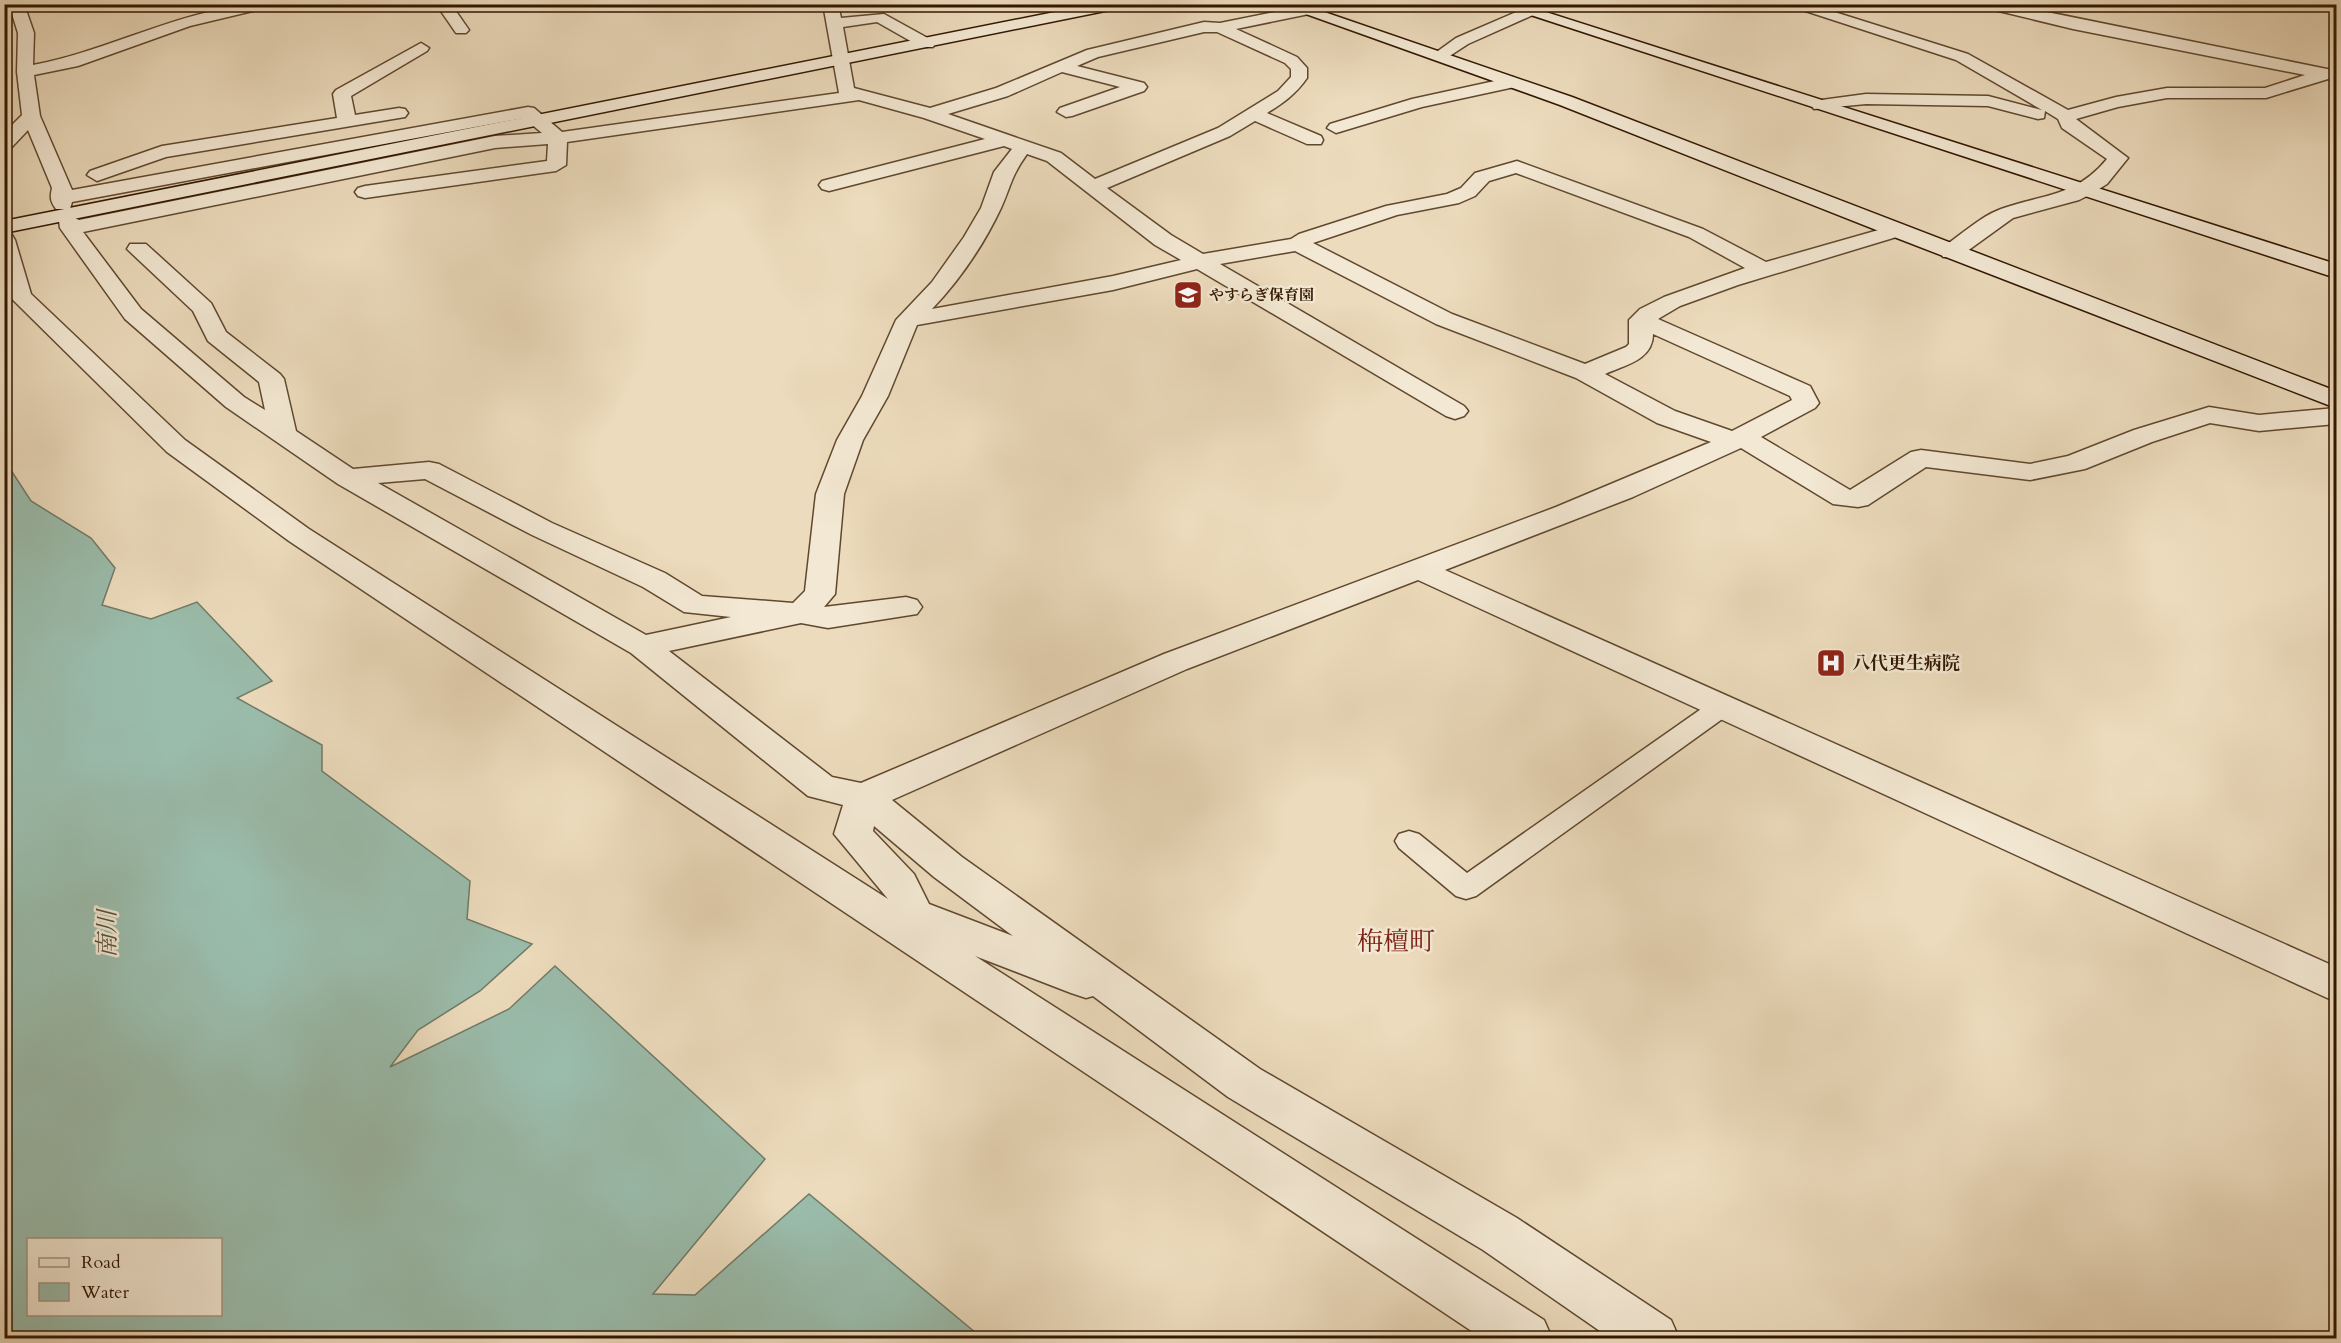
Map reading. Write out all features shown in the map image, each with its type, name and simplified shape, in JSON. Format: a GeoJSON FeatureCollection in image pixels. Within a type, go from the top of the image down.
{"type":"FeatureCollection","features":[{"type":"Feature","properties":{"kind":"street"},"geometry":{"type":"LineString","coordinates":[[16,4],[26,33],[25,72],[30,116],[65,208],[133,314],[235,402],[348,478],[642,646],[821,787],[864,797],[948,867],[1244,1083],[1500,1234],[1653,1338]]}},
{"type":"Feature","properties":{"kind":"street"},"geometry":{"type":"LineString","coordinates":[[25,72],[72,63],[185,22],[265,4]]}},
{"type":"Feature","properties":{"kind":"street"},"geometry":{"type":"LineString","coordinates":[[444,4],[461,30]]}},
{"type":"Feature","properties":{"kind":"street"},"geometry":{"type":"LineString","coordinates":[[830,4],[846,91],[854,96],[930,114],[1054,157],[1163,240],[1203,261],[1455,411]]}},
{"type":"Feature","properties":{"kind":"street"},"geometry":{"type":"LineString","coordinates":[[4,227],[540,122],[1120,4]]}},
{"type":"Feature","properties":{"kind":"street"},"geometry":{"type":"LineString","coordinates":[[1504,4],[2337,271]]}},
{"type":"Feature","properties":{"kind":"street"},"geometry":{"type":"LineString","coordinates":[[1791,4],[1877,28],[1962,57],[2066,116],[2068,124],[2118,158],[2100,180],[2084,190],[2072,196],[2006,214],[1951,252]]}},
{"type":"Feature","properties":{"kind":"street"},"geometry":{"type":"LineString","coordinates":[[1987,4],[2073,24],[2332,75]]}},
{"type":"Feature","properties":{"kind":"street"},"geometry":{"type":"LineString","coordinates":[[930,114],[1002,92],[1093,54],[1204,27],[1220,28],[1295,8],[1513,82],[2337,400]]}},
{"type":"Feature","properties":{"kind":"street"},"geometry":{"type":"LineString","coordinates":[[1439,56],[1462,41],[1528,12]]}},
{"type":"Feature","properties":{"kind":"street"},"geometry":{"type":"LineString","coordinates":[[835,23],[879,17],[927,44]]}},
{"type":"Feature","properties":{"kind":"street"},"geometry":{"type":"LineString","coordinates":[[1094,186],[1224,132],[1284,95],[1299,78],[1299,68],[1291,60],[1220,28]]}},
{"type":"Feature","properties":{"kind":"street"},"geometry":{"type":"LineString","coordinates":[[8,47],[9,79]]}},
{"type":"Feature","properties":{"kind":"street"},"geometry":{"type":"LineString","coordinates":[[347,121],[342,94],[421,48]]}},
{"type":"Feature","properties":{"kind":"street"},"geometry":{"type":"LineString","coordinates":[[1061,67],[1138,87],[1066,112]]}},
{"type":"Feature","properties":{"kind":"street"},"geometry":{"type":"LineString","coordinates":[[1820,105],[1866,99],[1988,101],[2045,116],[2066,116],[2116,102],[2167,93],[2266,93],[2332,75]]}},
{"type":"Feature","properties":{"kind":"street"},"geometry":{"type":"LineString","coordinates":[[1336,128],[1418,103],[1513,82]]}},
{"type":"Feature","properties":{"kind":"street"},"geometry":{"type":"LineString","coordinates":[[65,208],[495,141],[558,138],[854,96]]}},
{"type":"Feature","properties":{"kind":"street"},"geometry":{"type":"LineString","coordinates":[[65,208],[162,152],[415,111],[432,129]]}},
{"type":"Feature","properties":{"kind":"street"},"geometry":{"type":"LineString","coordinates":[[65,208],[432,129],[528,111],[558,138]]}},
{"type":"Feature","properties":{"kind":"street"},"geometry":{"type":"LineString","coordinates":[[1252,113],[1314,140]]}},
{"type":"Feature","properties":{"kind":"street"},"geometry":{"type":"LineString","coordinates":[[4,144],[30,116]]}},
{"type":"Feature","properties":{"kind":"street"},"geometry":{"type":"LineString","coordinates":[[365,192],[556,165],[558,138]]}},
{"type":"Feature","properties":{"kind":"street"},"geometry":{"type":"LineString","coordinates":[[828,185],[1014,143]]}},
{"type":"Feature","properties":{"kind":"street"},"geometry":{"type":"LineString","coordinates":[[642,646],[801,613],[820,594],[830,494],[850,440],[875,396],[908,320],[940,288],[991,208],[1014,143]]}},
{"type":"Feature","properties":{"kind":"street"},"geometry":{"type":"LineString","coordinates":[[908,320],[1113,283],[1203,261],[1298,244],[1306,238],[1393,210],[1452,199],[1468,192],[1482,177],[1517,167],[1696,233],[1761,268]]}},
{"type":"Feature","properties":{"kind":"street"},"geometry":{"type":"LineString","coordinates":[[1641,320],[1656,308],[1761,268],[1814,256],[1896,231]]}},
{"type":"Feature","properties":{"kind":"street"},"geometry":{"type":"LineString","coordinates":[[4,240],[20,296],[176,446],[299,536],[1526,1338]]}},
{"type":"Feature","properties":{"kind":"street"},"geometry":{"type":"LineString","coordinates":[[1298,244],[1444,319],[1585,373],[1666,417],[1738,439],[1843,498],[1858,499],[1922,458],[2030,472],[2075,463],[2143,436],[2209,415],[2259,423],[2337,416]]}},
{"type":"Feature","properties":{"kind":"street"},"geometry":{"type":"LineString","coordinates":[[138,249],[203,308],[216,336],[271,379],[283,434]]}},
{"type":"Feature","properties":{"kind":"street"},"geometry":{"type":"LineString","coordinates":[[1585,373],[1635,352],[1641,345],[1641,320]]}},
{"type":"Feature","properties":{"kind":"street"},"geometry":{"type":"LineString","coordinates":[[932,950],[900,885],[853,834],[864,797],[1187,656],[1579,509],[1672,471],[1806,403],[1801,391],[1641,320]]}},
{"type":"Feature","properties":{"kind":"street"},"geometry":{"type":"LineString","coordinates":[[348,478],[429,470],[542,529],[654,580],[695,605],[801,613],[828,618],[906,608]]}},
{"type":"Feature","properties":{"kind":"street"},"geometry":{"type":"LineString","coordinates":[[1417,568],[2337,985]]}},
{"type":"Feature","properties":{"kind":"street"},"geometry":{"type":"LineString","coordinates":[[654,580],[674,638]]}},
{"type":"Feature","properties":{"kind":"street"},"geometry":{"type":"LineString","coordinates":[[914,915],[1130,998]]}},
{"type":"Feature","properties":{"kind":"lane"},"geometry":{"type":"LineString","coordinates":[[1409,841],[1466,888],[1723,706]]}},
{"type":"Feature","properties":{"kind":"water","name":"南川"},"geometry":{"type":"Polygon","coordinates":[[[5,461],[31,501],[91,538],[115,568],[102,605],[151,619],[197,602],[272,681],[237,698],[322,745],[322,771],[470,881],[467,919],[532,944],[480,991],[418,1030],[390,1067],[509,1009],[555,966],[765,1159],[653,1294],[695,1295],[809,1194],[982,1338],[5,1338],[5,461]]]}},
{"type":"Feature","properties":{"kind":"place","name":"やすらぎ保育園"},"geometry":{"type":"Point","coordinates":[1188,295]}},
{"type":"Feature","properties":{"kind":"place","name":"八代更生病院"},"geometry":{"type":"Point","coordinates":[1831,663]}},
{"type":"Feature","properties":{"kind":"district","name":"栴檀町"},"geometry":{"type":"Point","coordinates":[1396,941]}}]}
